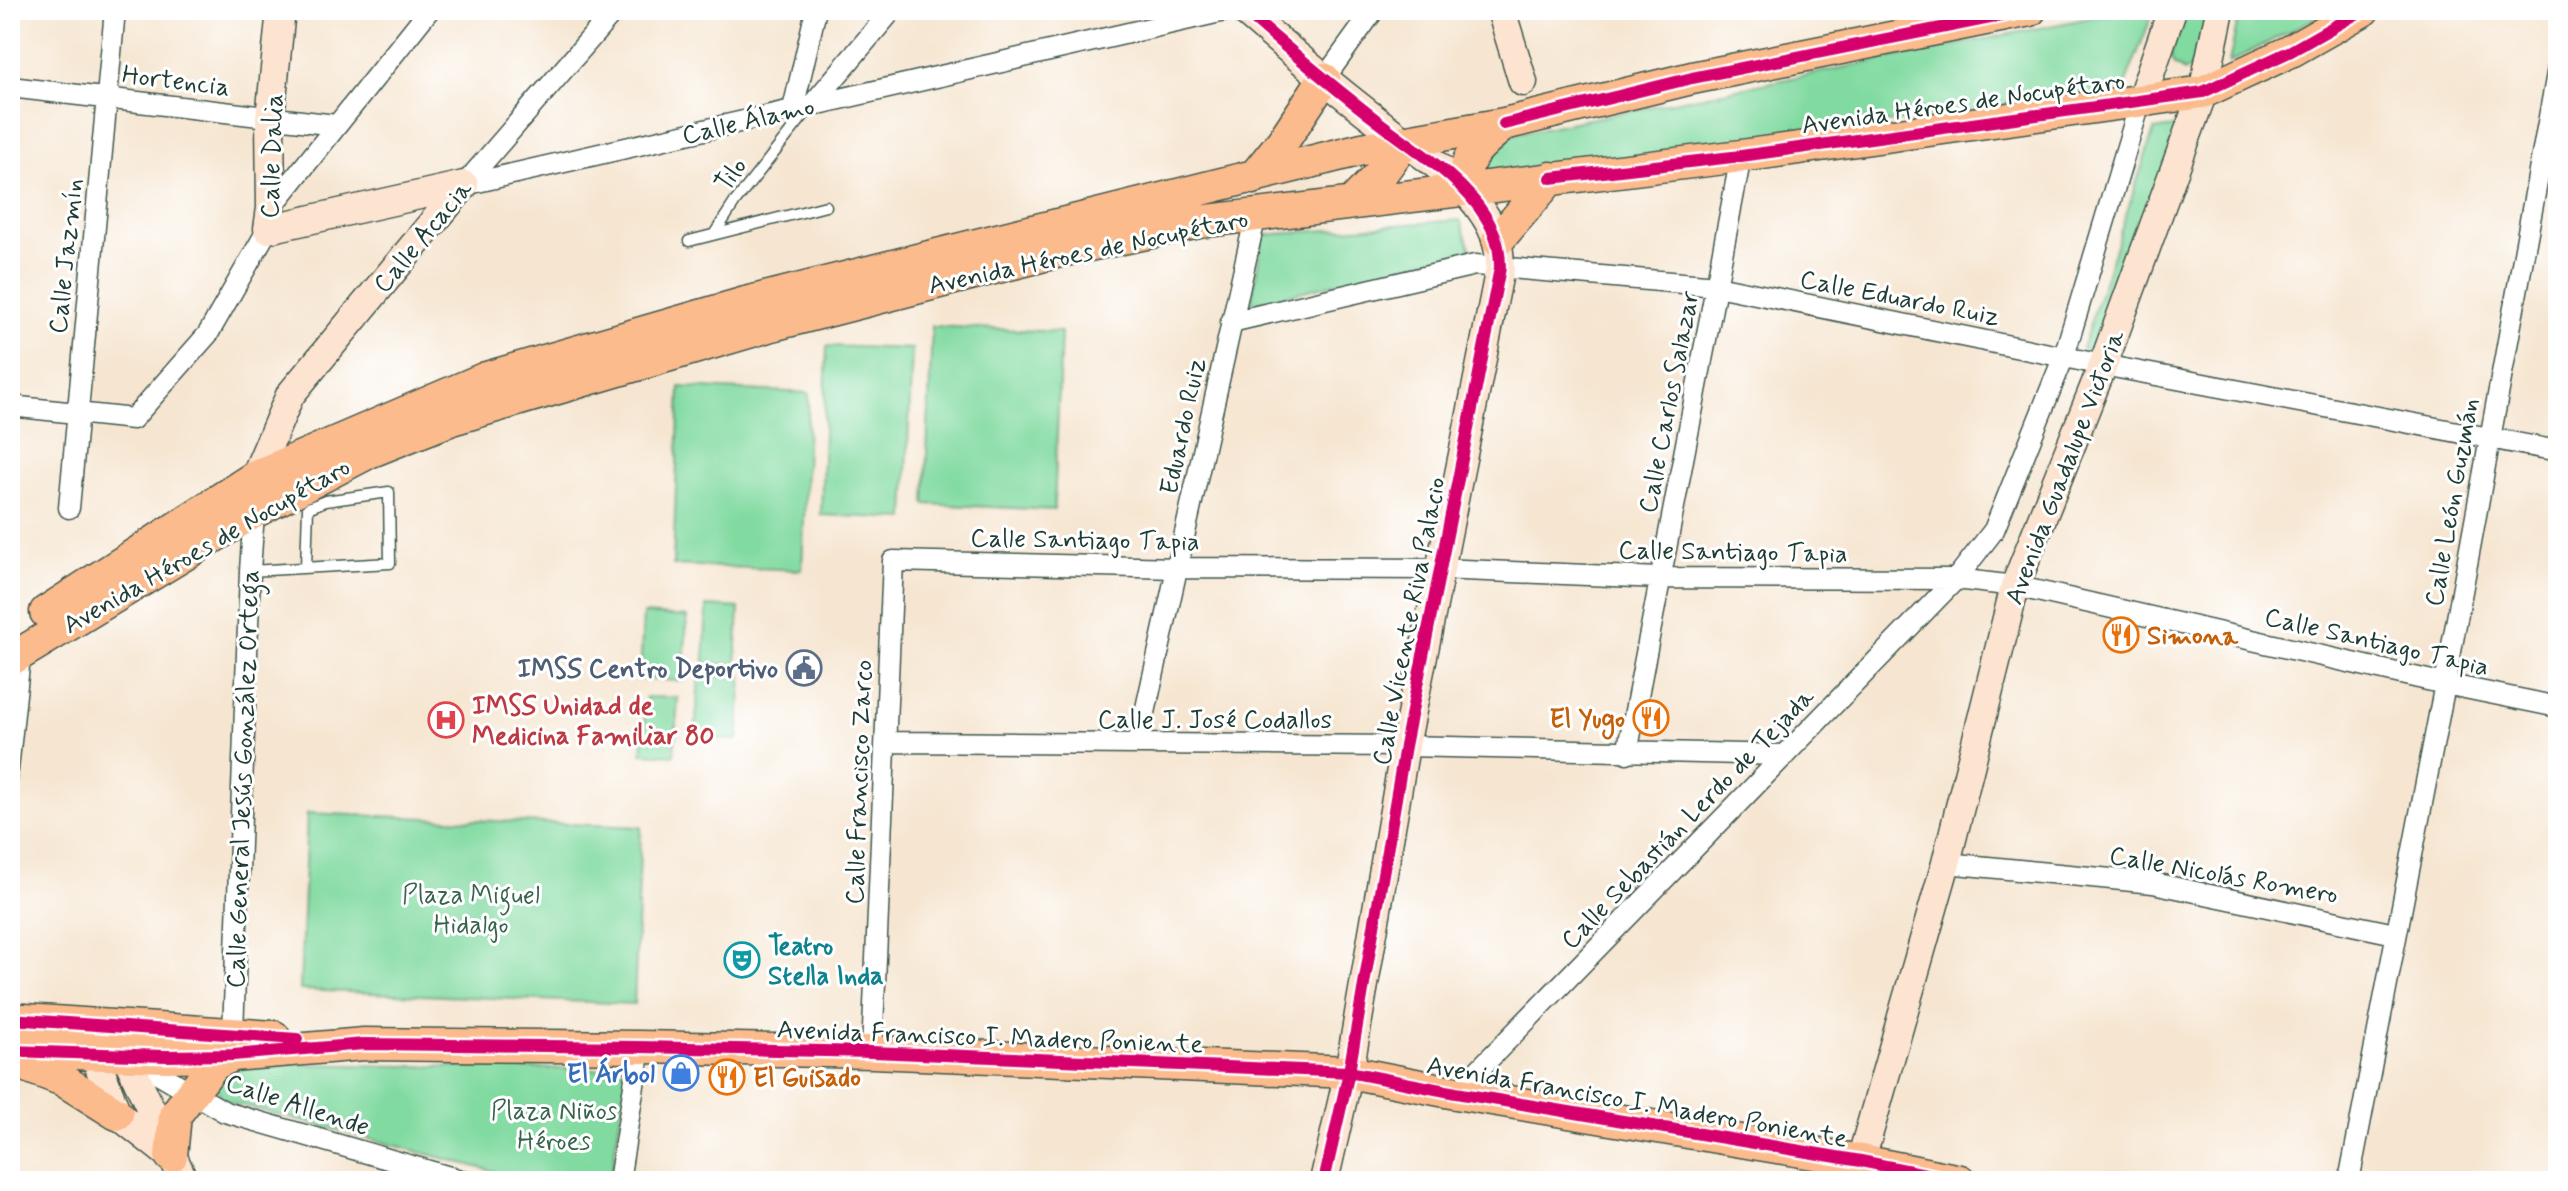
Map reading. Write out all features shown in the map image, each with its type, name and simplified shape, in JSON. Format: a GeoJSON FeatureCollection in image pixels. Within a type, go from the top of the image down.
{"type":"FeatureCollection","features":[{"type":"Feature","properties":{"kind":"main road","name":"Avenida Héroes de Nocupétaro"},"geometry":{"type":"LineString","coordinates":[[15,648],[255,477],[486,378],[745,303],[1362,149],[1504,124],[1692,78],[2030,10]]}},
{"type":"Feature","properties":{"kind":"main road","name":"Avenida Héroes de Nocupétaro"},"geometry":{"type":"LineString","coordinates":[[15,648],[254,512],[369,452],[452,419],[772,325],[1045,255],[1199,222],[1741,156],[2203,92],[2291,51],[2363,10]]}},
{"type":"Feature","properties":{"kind":"main road"},"geometry":{"type":"LineString","coordinates":[[1253,178],[1324,79]]}},
{"type":"Feature","properties":{"kind":"main road"},"geometry":{"type":"LineString","coordinates":[[1463,188],[1464,168],[1470,155],[1504,124]]}},
{"type":"Feature","properties":{"kind":"main road"},"geometry":{"type":"LineString","coordinates":[[1352,203],[1383,171],[1405,141]]}},
{"type":"Feature","properties":{"kind":"main road"},"geometry":{"type":"LineString","coordinates":[[1499,254],[1551,178]]}},
{"type":"Feature","properties":{"kind":"main road"},"geometry":{"type":"LineString","coordinates":[[10,1019],[104,1040]]}},
{"type":"Feature","properties":{"kind":"main road"},"geometry":{"type":"LineString","coordinates":[[10,1051],[104,1040]]}},
{"type":"Feature","properties":{"kind":"main road","name":"Avenida Francisco I. Madero Poniente"},"geometry":{"type":"LineString","coordinates":[[104,1040],[872,1052],[1349,1072],[1858,1171],[1960,1181]]}},
{"type":"Feature","properties":{"kind":"main road"},"geometry":{"type":"LineString","coordinates":[[177,1168],[175,1115],[233,1044]]}},
{"type":"Feature","properties":{"kind":"main road"},"geometry":{"type":"LineString","coordinates":[[10,1060],[63,1080],[117,1114]]}},
{"type":"Feature","properties":{"kind":"street","name":"Calle Jazmín"},"geometry":{"type":"LineString","coordinates":[[69,508],[115,10]]}},
{"type":"Feature","properties":{"kind":"street","name":"Calle Dalia"},"geometry":{"type":"LineString","coordinates":[[76,412],[133,419],[208,334],[270,218],[270,118],[281,10]]}},
{"type":"Feature","properties":{"kind":"street"},"geometry":{"type":"LineString","coordinates":[[270,218],[336,125],[429,10]]}},
{"type":"Feature","properties":{"kind":"street","name":"Calle Acacia"},"geometry":{"type":"LineString","coordinates":[[255,477],[290,395],[464,185],[615,10]]}},
{"type":"Feature","properties":{"kind":"street"},"geometry":{"type":"LineString","coordinates":[[802,107],[816,10]]}},
{"type":"Feature","properties":{"kind":"street"},"geometry":{"type":"LineString","coordinates":[[802,107],[892,10]]}},
{"type":"Feature","properties":{"kind":"street","name":"Calle Álamo"},"geometry":{"type":"LineString","coordinates":[[270,218],[464,185],[1229,10]]}},
{"type":"Feature","properties":{"kind":"street"},"geometry":{"type":"LineString","coordinates":[[1243,10],[1324,79],[1463,188],[1484,214],[1499,254]]}},
{"type":"Feature","properties":{"kind":"street"},"geometry":{"type":"LineString","coordinates":[[1324,79],[1374,10]]}},
{"type":"Feature","properties":{"kind":"street"},"geometry":{"type":"LineString","coordinates":[[1501,10],[1523,82]]}},
{"type":"Feature","properties":{"kind":"street","name":"Avenida Guadalupe Victoria"},"geometry":{"type":"LineString","coordinates":[[1956,579],[1994,530],[2064,356],[2141,100],[2172,10]]}},
{"type":"Feature","properties":{"kind":"street","name":"Avenida Guadalupe Victoria"},"geometry":{"type":"LineString","coordinates":[[1858,1171],[1946,863],[2015,586],[2103,365],[2203,92],[2220,10]]}},
{"type":"Feature","properties":{"kind":"street","name":"Calle León Guzmán"},"geometry":{"type":"LineString","coordinates":[[2349,1181],[2445,684],[2558,68]]}},
{"type":"Feature","properties":{"kind":"street","name":"Hortencia"},"geometry":{"type":"LineString","coordinates":[[10,87],[336,125]]}},
{"type":"Feature","properties":{"kind":"street","name":"Calle Carlos Salazar"},"geometry":{"type":"LineString","coordinates":[[1627,753],[1741,156]]}},
{"type":"Feature","properties":{"kind":"street","name":"Eduardo Ruiz"},"geometry":{"type":"LineString","coordinates":[[1138,744],[1256,214]]}},
{"type":"Feature","properties":{"kind":"street","name":"Calle Eduardo Ruiz"},"geometry":{"type":"LineString","coordinates":[[1231,322],[1475,265],[1499,254],[1717,286],[2103,365],[2558,451]]}},
{"type":"Feature","properties":{"kind":"street","name":"Calle Vicente Riva Palacio"},"geometry":{"type":"LineString","coordinates":[[1324,1181],[1349,1072],[1405,746],[1499,254]]}},
{"type":"Feature","properties":{"kind":"street"},"geometry":{"type":"LineString","coordinates":[[10,406],[76,412]]}},
{"type":"Feature","properties":{"kind":"street","name":"Calle General Jesús González Ortega"},"geometry":{"type":"LineString","coordinates":[[233,1044],[255,477]]}},
{"type":"Feature","properties":{"kind":"street","name":"Calle Santiago Tapia"},"geometry":{"type":"LineString","coordinates":[[893,561],[1177,568],[1439,569],[1660,578],[1956,579],[2015,586],[2558,707]]}},
{"type":"Feature","properties":{"kind":"street","name":"Calle Francisco Zarco"},"geometry":{"type":"LineString","coordinates":[[872,1052],[893,561]]}},
{"type":"Feature","properties":{"kind":"street","name":"Calle Sebastián Lerdo de Tejada"},"geometry":{"type":"LineString","coordinates":[[1456,1093],[1956,579]]}},
{"type":"Feature","properties":{"kind":"street","name":"Calle J. José Codallos"},"geometry":{"type":"LineString","coordinates":[[886,742],[1405,746],[1784,755]]}},
{"type":"Feature","properties":{"kind":"street","name":"Calle Nicolás Romero"},"geometry":{"type":"LineString","coordinates":[[1946,863],[2153,883],[2395,934]]}},
{"type":"Feature","properties":{"kind":"street"},"geometry":{"type":"LineString","coordinates":[[104,1040],[117,1114],[177,1168]]}},
{"type":"Feature","properties":{"kind":"street"},"geometry":{"type":"LineString","coordinates":[[104,1040],[177,1168]]}},
{"type":"Feature","properties":{"kind":"street","name":"Calle Allende"},"geometry":{"type":"LineString","coordinates":[[104,1040],[225,1112],[464,1181]]}},
{"type":"Feature","properties":{"kind":"street"},"geometry":{"type":"LineString","coordinates":[[619,1181],[640,1047]]}},
{"type":"Feature","properties":{"kind":"lane","name":"Tilo"},"geometry":{"type":"LineString","coordinates":[[715,233],[802,107]]}},
{"type":"Feature","properties":{"kind":"lane"},"geometry":{"type":"LineString","coordinates":[[689,241],[826,206]]}},
{"type":"Feature","properties":{"kind":"lane"},"geometry":{"type":"LineString","coordinates":[[250,571],[390,563],[389,492],[325,501],[308,508],[306,567]]}},
{"type":"Feature","properties":{"kind":"lane"},"geometry":{"type":"LineString","coordinates":[[10,798],[15,648]]}},
{"type":"Feature","properties":{"kind":"green space"},"geometry":{"type":"Polygon","coordinates":[[[2129,10],[2154,10],[2123,90],[1474,180],[1478,155],[1510,135],[2129,10]]]}},
{"type":"Feature","properties":{"kind":"green space"},"geometry":{"type":"Polygon","coordinates":[[[2183,10],[2211,10],[2196,65],[2185,71],[2174,65],[2171,56],[2183,10]]]}},
{"type":"Feature","properties":{"kind":"green space"},"geometry":{"type":"Polygon","coordinates":[[[2240,10],[2330,10],[2229,63],[2240,10]]]}},
{"type":"Feature","properties":{"kind":"green space"},"geometry":{"type":"Polygon","coordinates":[[[2181,126],[2094,351],[2082,348],[2154,130],[2181,126]]]}},
{"type":"Feature","properties":{"kind":"green space"},"geometry":{"type":"Polygon","coordinates":[[[1460,220],[1471,250],[1251,304],[1263,235],[1460,220]]]}},
{"type":"Feature","properties":{"kind":"green space"},"geometry":{"type":"Polygon","coordinates":[[[932,326],[1061,332],[1054,510],[925,504],[932,326]]]}},
{"type":"Feature","properties":{"kind":"green space"},"geometry":{"type":"Polygon","coordinates":[[[827,346],[912,349],[905,519],[821,515],[827,346]]]}},
{"type":"Feature","properties":{"kind":"green space"},"geometry":{"type":"Polygon","coordinates":[[[680,387],[809,393],[802,570],[673,565],[680,387]]]}},
{"type":"Feature","properties":{"kind":"green space"},"geometry":{"type":"Polygon","coordinates":[[[707,606],[739,608],[736,665],[704,663],[707,606]]]}},
{"type":"Feature","properties":{"kind":"green space"},"geometry":{"type":"Polygon","coordinates":[[[643,614],[687,617],[683,681],[640,679],[643,614]]]}},
{"type":"Feature","properties":{"kind":"green space"},"geometry":{"type":"Polygon","coordinates":[[[699,674],[742,676],[738,740],[695,738],[699,674]]]}},
{"type":"Feature","properties":{"kind":"green space"},"geometry":{"type":"Polygon","coordinates":[[[646,697],[678,698],[674,755],[642,753],[646,697]]]}},
{"type":"Feature","properties":{"kind":"green space","name":"Plaza Miguel Hidalgo"},"geometry":{"type":"Polygon","coordinates":[[[307,813],[641,827],[634,1004],[300,990],[307,813]]]}},
{"type":"Feature","properties":{"kind":"green space","name":"Plaza Niños Héroes"},"geometry":{"type":"Polygon","coordinates":[[[231,1063],[628,1070],[610,1181],[530,1181],[230,1102],[220,1096],[216,1084],[231,1063]]]}},
{"type":"Feature","properties":{"kind":"cycle path"},"geometry":{"type":"LineString","coordinates":[[1243,10],[1328,82],[1464,189],[1492,228],[1500,261],[1405,746],[1349,1072],[1324,1181]]}},
{"type":"Feature","properties":{"kind":"cycle path"},"geometry":{"type":"LineString","coordinates":[[1504,124],[1692,78],[2030,10]]}},
{"type":"Feature","properties":{"kind":"cycle path"},"geometry":{"type":"LineString","coordinates":[[1551,178],[1741,156],[2203,92],[2291,51],[2363,10]]}},
{"type":"Feature","properties":{"kind":"cycle path"},"geometry":{"type":"LineString","coordinates":[[10,1019],[297,1039]]}},
{"type":"Feature","properties":{"kind":"cycle path"},"geometry":{"type":"LineString","coordinates":[[10,1051],[165,1056],[233,1055],[364,1044],[640,1047],[872,1052],[1349,1072],[1960,1181]]}},
{"type":"Feature","properties":{"kind":"place","name":"Simona"},"geometry":{"type":"Point","coordinates":[2121,635]}},
{"type":"Feature","properties":{"kind":"place","name":"IMSS Centro Deportivo"},"geometry":{"type":"Point","coordinates":[804,668]}},
{"type":"Feature","properties":{"kind":"place","name":"El Yugo"},"geometry":{"type":"Point","coordinates":[1651,718]}},
{"type":"Feature","properties":{"kind":"place","name":"IMSS Unidad de Medicina Familiar 80"},"geometry":{"type":"Point","coordinates":[446,720]}},
{"type":"Feature","properties":{"kind":"place","name":"Teatro Stella Inda"},"geometry":{"type":"Point","coordinates":[742,960]}},
{"type":"Feature","properties":{"kind":"place","name":"El Árbol"},"geometry":{"type":"Point","coordinates":[681,1073]}},
{"type":"Feature","properties":{"kind":"place","name":"El Guisado"},"geometry":{"type":"Point","coordinates":[727,1077]}}]}
